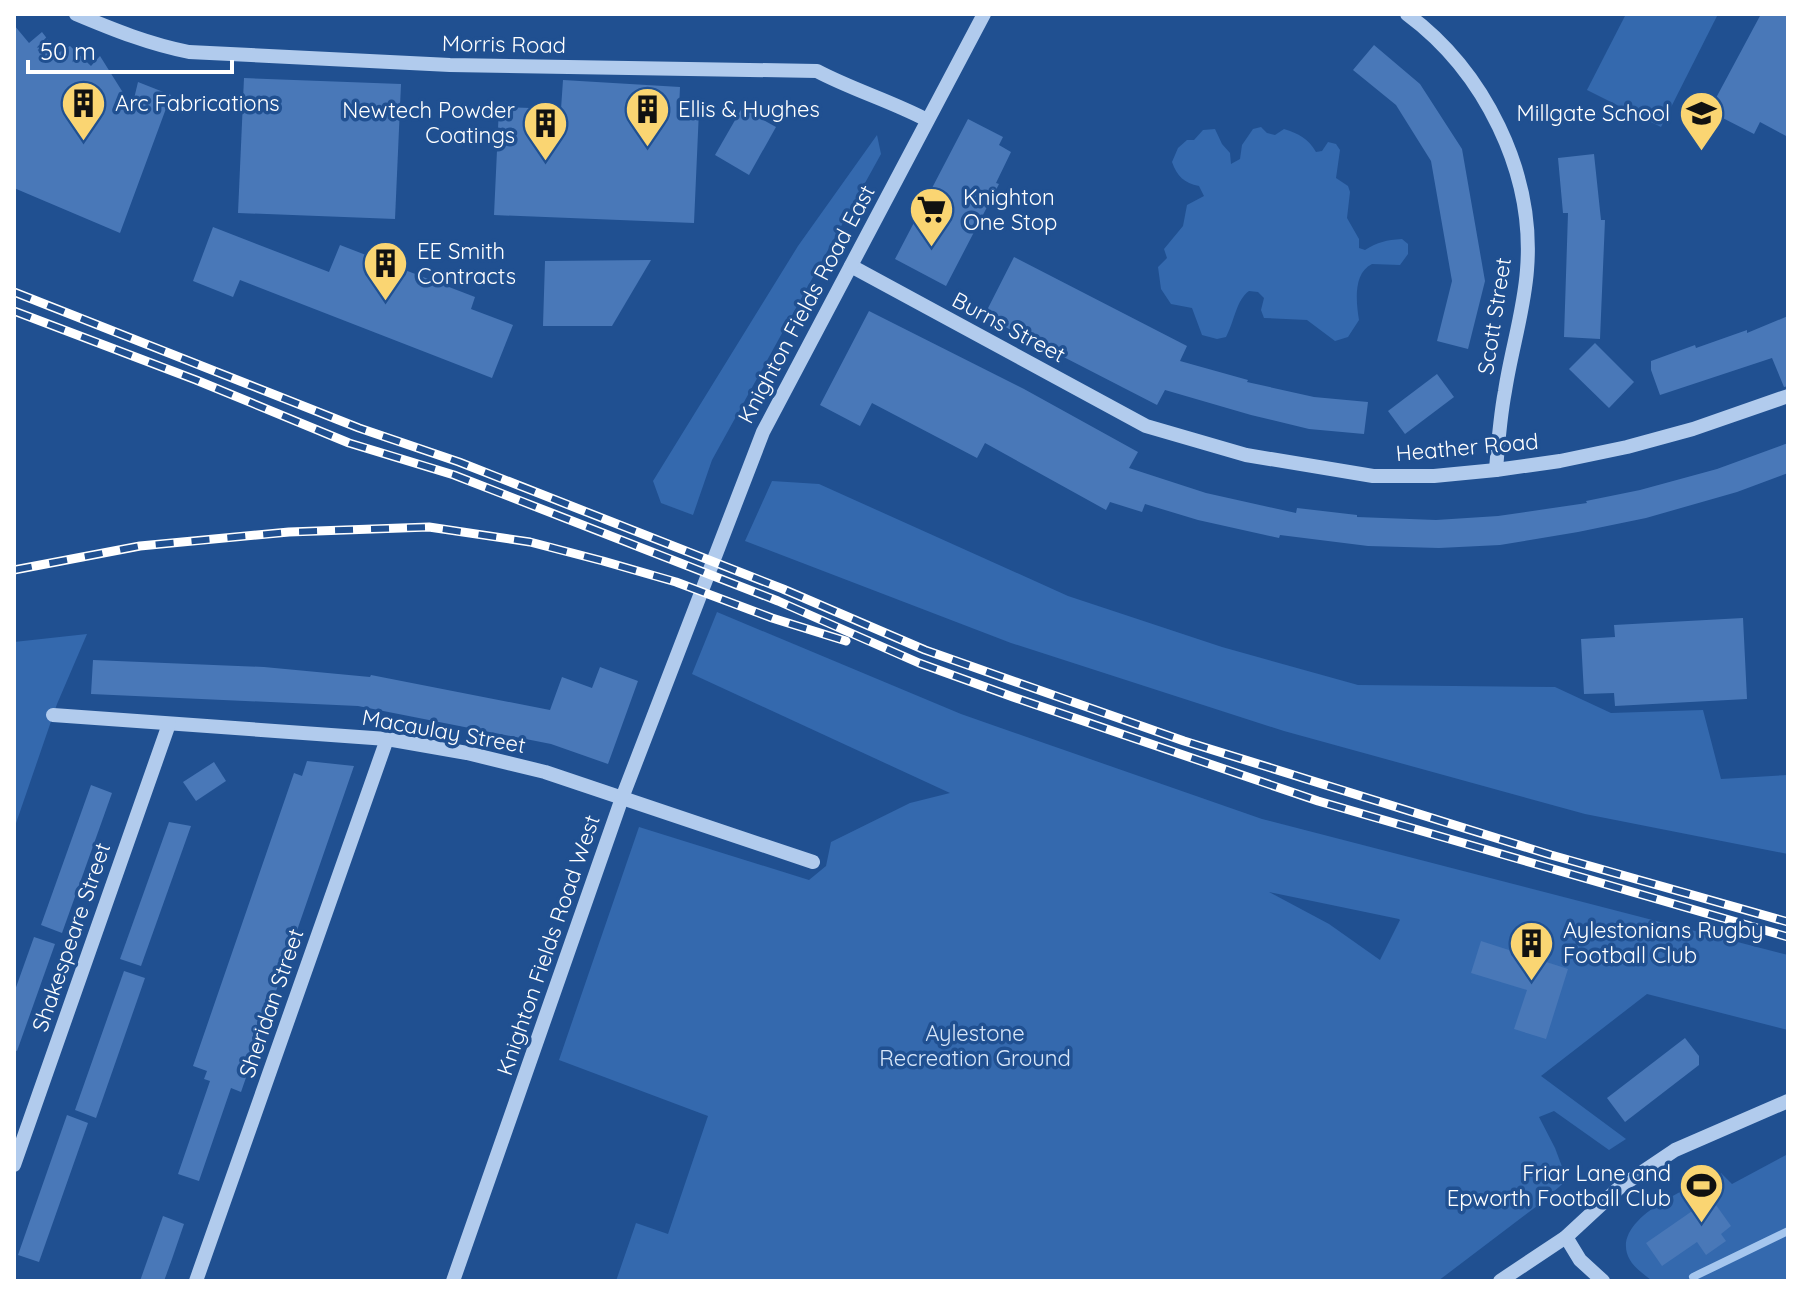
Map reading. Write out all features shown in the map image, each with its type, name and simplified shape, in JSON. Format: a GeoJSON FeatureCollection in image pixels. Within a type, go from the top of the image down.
{"type":"FeatureCollection","features":[{"type":"Feature","properties":{"kind":"street","name":"Morris Road"},"geometry":{"type":"LineString","coordinates":[[76,14],[141,41],[189,52],[450,65],[817,71],[927,120]]}},
{"type":"Feature","properties":{"kind":"street","name":"Knighton Fields Road East"},"geometry":{"type":"LineString","coordinates":[[689,625],[763,432],[984,14]]}},
{"type":"Feature","properties":{"kind":"street","name":"Scott Street"},"geometry":{"type":"LineString","coordinates":[[1407,14],[1429,30],[1468,73],[1502,135],[1517,175],[1523,203],[1527,268],[1505,391],[1496,470]]}},
{"type":"Feature","properties":{"kind":"street","name":"Burns Street"},"geometry":{"type":"LineString","coordinates":[[851,266],[1146,426]]}},
{"type":"Feature","properties":{"kind":"street","name":"Heather Road"},"geometry":{"type":"LineString","coordinates":[[1146,426],[1199,444],[1246,455],[1373,476],[1434,476],[1496,470],[1627,447],[1693,429],[1788,396]]}},
{"type":"Feature","properties":{"kind":"street","name":"Knighton Fields Road West"},"geometry":{"type":"LineString","coordinates":[[453,1281],[622,798],[689,625]]}},
{"type":"Feature","properties":{"kind":"street","name":"Macaulay Street"},"geometry":{"type":"LineString","coordinates":[[53,715],[387,739],[506,762],[813,862]]}},
{"type":"Feature","properties":{"kind":"street","name":"Shakespeare Street"},"geometry":{"type":"LineString","coordinates":[[14,1165],[169,724]]}},
{"type":"Feature","properties":{"kind":"street","name":"Sheridan Street"},"geometry":{"type":"LineString","coordinates":[[196,1281],[387,739]]}},
{"type":"Feature","properties":{"kind":"street"},"geometry":{"type":"LineString","coordinates":[[1500,1281],[1566,1237],[1620,1187],[1675,1150],[1788,1101]]}},
{"type":"Feature","properties":{"kind":"street"},"geometry":{"type":"LineString","coordinates":[[1566,1237],[1580,1260],[1603,1281]]}},
{"type":"Feature","properties":{"kind":"green space"},"geometry":{"type":"Polygon","coordinates":[[[1626,14],[1718,14],[1661,127],[1587,90],[1626,14]]]}},
{"type":"Feature","properties":{"kind":"green space"},"geometry":{"type":"Polygon","coordinates":[[[1261,127],[1275,135],[1284,129],[1294,133],[1306,140],[1316,152],[1322,151],[1328,142],[1336,144],[1340,150],[1336,178],[1348,186],[1350,192],[1347,218],[1359,239],[1359,248],[1365,250],[1396,239],[1408,244],[1408,254],[1400,265],[1372,264],[1362,274],[1357,297],[1359,320],[1348,337],[1335,341],[1307,320],[1264,318],[1261,310],[1264,298],[1258,292],[1249,291],[1238,306],[1226,337],[1217,339],[1202,335],[1192,308],[1171,304],[1161,289],[1158,267],[1167,258],[1164,249],[1183,226],[1187,205],[1204,196],[1199,186],[1185,181],[1176,171],[1172,162],[1178,148],[1187,140],[1194,140],[1203,130],[1215,129],[1230,153],[1231,164],[1240,159],[1242,145],[1253,129],[1261,127]]]}},
{"type":"Feature","properties":{"kind":"green space"},"geometry":{"type":"Polygon","coordinates":[[[877,135],[881,154],[712,460],[693,515],[661,503],[653,481],[798,246],[877,135]]]}},
{"type":"Feature","properties":{"kind":"green space"},"geometry":{"type":"Polygon","coordinates":[[[772,481],[819,484],[1068,596],[1222,647],[1358,685],[1555,687],[1611,713],[1703,710],[1721,779],[1788,775],[1788,854],[1585,814],[1284,731],[1011,643],[745,541],[772,481]]]}},
{"type":"Feature","properties":{"kind":"green space","name":"Aylestone Recreation Ground"},"geometry":{"type":"Polygon","coordinates":[[[717,612],[961,714],[1262,819],[1788,955],[1788,1030],[1647,994],[1541,1076],[1626,1139],[1609,1150],[1554,1111],[1539,1117],[1567,1180],[1438,1281],[616,1281],[636,1223],[668,1234],[708,1116],[559,1060],[639,827],[809,880],[826,866],[831,842],[910,803],[950,793],[692,674],[717,612]],[[1269,892],[1329,924],[1380,960],[1399,919],[1269,892]]]}},
{"type":"Feature","properties":{"kind":"green space"},"geometry":{"type":"Polygon","coordinates":[[[87,634],[57,704],[14,829],[14,642],[87,634]]]}},
{"type":"Feature","properties":{"kind":"green space","name":"Friar Lane and Epworth Football Club"},"geometry":{"type":"Polygon","coordinates":[[[1788,1154],[1788,1281],[1653,1281],[1632,1263],[1626,1245],[1630,1231],[1657,1206],[1721,1173],[1732,1184],[1788,1154]]]}},
{"type":"Feature","properties":{"kind":"building"},"geometry":{"type":"Polygon","coordinates":[[[1761,14],[1788,14],[1788,137],[1760,122],[1754,134],[1709,111],[1761,14]]]}},
{"type":"Feature","properties":{"kind":"building","name":"Arc Fabrications"},"geometry":{"type":"Polygon","coordinates":[[[14,25],[29,43],[42,32],[58,53],[70,46],[91,66],[100,56],[132,107],[138,82],[171,95],[120,233],[14,188],[14,25]]]}},
{"type":"Feature","properties":{"kind":"building"},"geometry":{"type":"Polygon","coordinates":[[[1374,45],[1420,84],[1462,149],[1485,281],[1468,349],[1437,341],[1452,281],[1431,161],[1396,105],[1353,70],[1374,45]]]}},
{"type":"Feature","properties":{"kind":"building"},"geometry":{"type":"Polygon","coordinates":[[[244,78],[401,84],[395,219],[238,213],[244,78]]]}},
{"type":"Feature","properties":{"kind":"building"},"geometry":{"type":"Polygon","coordinates":[[[563,80],[680,87],[679,109],[699,110],[694,223],[494,215],[499,107],[561,109],[563,80]]]}},
{"type":"Feature","properties":{"kind":"building"},"geometry":{"type":"Polygon","coordinates":[[[742,108],[776,127],[749,175],[715,155],[742,108]]]}},
{"type":"Feature","properties":{"kind":"building"},"geometry":{"type":"Polygon","coordinates":[[[968,119],[1003,137],[999,145],[1011,152],[996,183],[999,184],[946,286],[895,259],[968,119]]]}},
{"type":"Feature","properties":{"kind":"building"},"geometry":{"type":"Polygon","coordinates":[[[1594,154],[1601,220],[1605,220],[1600,339],[1564,337],[1568,213],[1563,213],[1558,158],[1594,154]]]}},
{"type":"Feature","properties":{"kind":"building","name":"EE Smith Contracts"},"geometry":{"type":"Polygon","coordinates":[[[213,227],[329,272],[340,245],[475,297],[471,309],[513,325],[492,378],[240,280],[233,297],[193,281],[213,227]]]}},
{"type":"Feature","properties":{"kind":"building"},"geometry":{"type":"Polygon","coordinates":[[[1014,257],[1187,346],[1180,361],[1247,382],[1314,397],[1368,402],[1364,434],[1309,429],[1165,390],[1157,405],[984,316],[1014,257]]]}},
{"type":"Feature","properties":{"kind":"building"},"geometry":{"type":"Polygon","coordinates":[[[651,260],[612,326],[543,326],[545,261],[651,260]]]}},
{"type":"Feature","properties":{"kind":"building"},"geometry":{"type":"Polygon","coordinates":[[[869,311],[1024,389],[1138,452],[1129,468],[1206,493],[1296,513],[1297,508],[1357,517],[1436,520],[1498,516],[1587,503],[1640,490],[1717,469],[1788,443],[1788,473],[1737,492],[1646,518],[1500,545],[1439,548],[1368,546],[1280,535],[1279,538],[1198,520],[1145,504],[1142,512],[1110,502],[1106,510],[985,443],[977,458],[872,403],[860,426],[820,405],[869,311]]]}},
{"type":"Feature","properties":{"kind":"building"},"geometry":{"type":"Polygon","coordinates":[[[1788,316],[1788,386],[1784,387],[1772,358],[1660,395],[1651,361],[1695,345],[1696,348],[1747,330],[1747,333],[1788,316]]]}},
{"type":"Feature","properties":{"kind":"building"},"geometry":{"type":"Polygon","coordinates":[[[1595,343],[1634,382],[1609,408],[1569,369],[1595,343]]]}},
{"type":"Feature","properties":{"kind":"building"},"geometry":{"type":"Polygon","coordinates":[[[1437,374],[1454,397],[1405,434],[1388,411],[1437,374]]]}},
{"type":"Feature","properties":{"kind":"building"},"geometry":{"type":"Polygon","coordinates":[[[1743,618],[1747,699],[1615,706],[1614,693],[1584,694],[1581,639],[1615,637],[1614,625],[1743,618]]]}},
{"type":"Feature","properties":{"kind":"building"},"geometry":{"type":"Polygon","coordinates":[[[93,660],[371,675],[550,710],[562,677],[592,688],[600,667],[638,681],[608,764],[551,744],[358,706],[91,694],[93,660]]]}},
{"type":"Feature","properties":{"kind":"building"},"geometry":{"type":"Polygon","coordinates":[[[307,761],[354,766],[241,1092],[231,1088],[199,1181],[178,1174],[210,1081],[204,1079],[207,1071],[193,1066],[294,773],[302,776],[307,761]]]}},
{"type":"Feature","properties":{"kind":"building"},"geometry":{"type":"Polygon","coordinates":[[[214,762],[226,781],[196,801],[183,782],[214,762]]]}},
{"type":"Feature","properties":{"kind":"building"},"geometry":{"type":"Polygon","coordinates":[[[91,785],[112,793],[62,933],[41,925],[91,785]]]}},
{"type":"Feature","properties":{"kind":"building"},"geometry":{"type":"Polygon","coordinates":[[[169,822],[191,826],[141,966],[120,959],[169,822]]]}},
{"type":"Feature","properties":{"kind":"building"},"geometry":{"type":"Polygon","coordinates":[[[34,937],[55,944],[17,1051],[14,1050],[14,993],[34,937]]]}},
{"type":"Feature","properties":{"kind":"building","name":"Aylestonians Rugby Football Club"},"geometry":{"type":"Polygon","coordinates":[[[1481,941],[1568,969],[1546,1039],[1514,1029],[1527,990],[1471,973],[1481,941]]]}},
{"type":"Feature","properties":{"kind":"building"},"geometry":{"type":"Polygon","coordinates":[[[124,971],[145,978],[96,1118],[75,1110],[124,971]]]}},
{"type":"Feature","properties":{"kind":"building"},"geometry":{"type":"Polygon","coordinates":[[[1685,1038],[1699,1056],[1699,1065],[1625,1122],[1607,1098],[1685,1038]]]}},
{"type":"Feature","properties":{"kind":"building"},"geometry":{"type":"Polygon","coordinates":[[[67,1115],[88,1123],[39,1262],[18,1255],[67,1115]]]}},
{"type":"Feature","properties":{"kind":"building"},"geometry":{"type":"Polygon","coordinates":[[[1711,1198],[1731,1226],[1721,1234],[1726,1241],[1706,1255],[1697,1242],[1662,1266],[1646,1243],[1711,1198]]]}},
{"type":"Feature","properties":{"kind":"building"},"geometry":{"type":"Polygon","coordinates":[[[163,1216],[184,1224],[172,1259],[164,1281],[140,1281],[163,1216]]]}},
{"type":"Feature","properties":{"kind":"waterway"},"geometry":{"type":"LineString","coordinates":[[1693,1277],[1788,1231]]}},
{"type":"Feature","properties":{"kind":"railway"},"geometry":{"type":"LineString","coordinates":[[14,292],[359,428],[459,462],[783,589],[925,650],[1184,741],[1551,855],[1788,922]]}},
{"type":"Feature","properties":{"kind":"railway"},"geometry":{"type":"LineString","coordinates":[[14,311],[196,380],[349,443],[454,475],[778,601],[919,663],[1013,697],[1318,801],[1788,937]]}},
{"type":"Feature","properties":{"kind":"railway"},"geometry":{"type":"LineString","coordinates":[[14,570],[140,546],[289,532],[429,527],[530,542],[603,561],[676,582],[772,618],[846,641]]}},
{"type":"Feature","properties":{"kind":"place","name":"Arc Fabrications"},"geometry":{"type":"Point","coordinates":[84,142]}},
{"type":"Feature","properties":{"kind":"place","name":"Ellis & Hughes"},"geometry":{"type":"Point","coordinates":[647,148]}},
{"type":"Feature","properties":{"kind":"place","name":"Millgate School"},"geometry":{"type":"Point","coordinates":[1701,152]}},
{"type":"Feature","properties":{"kind":"place","name":"Newtech Powder Coatings"},"geometry":{"type":"Point","coordinates":[546,162]}},
{"type":"Feature","properties":{"kind":"place","name":"Knighton One Stop"},"geometry":{"type":"Point","coordinates":[932,249]}},
{"type":"Feature","properties":{"kind":"place","name":"EE Smith Contracts"},"geometry":{"type":"Point","coordinates":[386,303]}},
{"type":"Feature","properties":{"kind":"place","name":"Aylestonians Rugby Football Club"},"geometry":{"type":"Point","coordinates":[1532,982]}},
{"type":"Feature","properties":{"kind":"place","name":"Friar Lane and Epworth Football Club"},"geometry":{"type":"Point","coordinates":[1702,1225]}}]}
